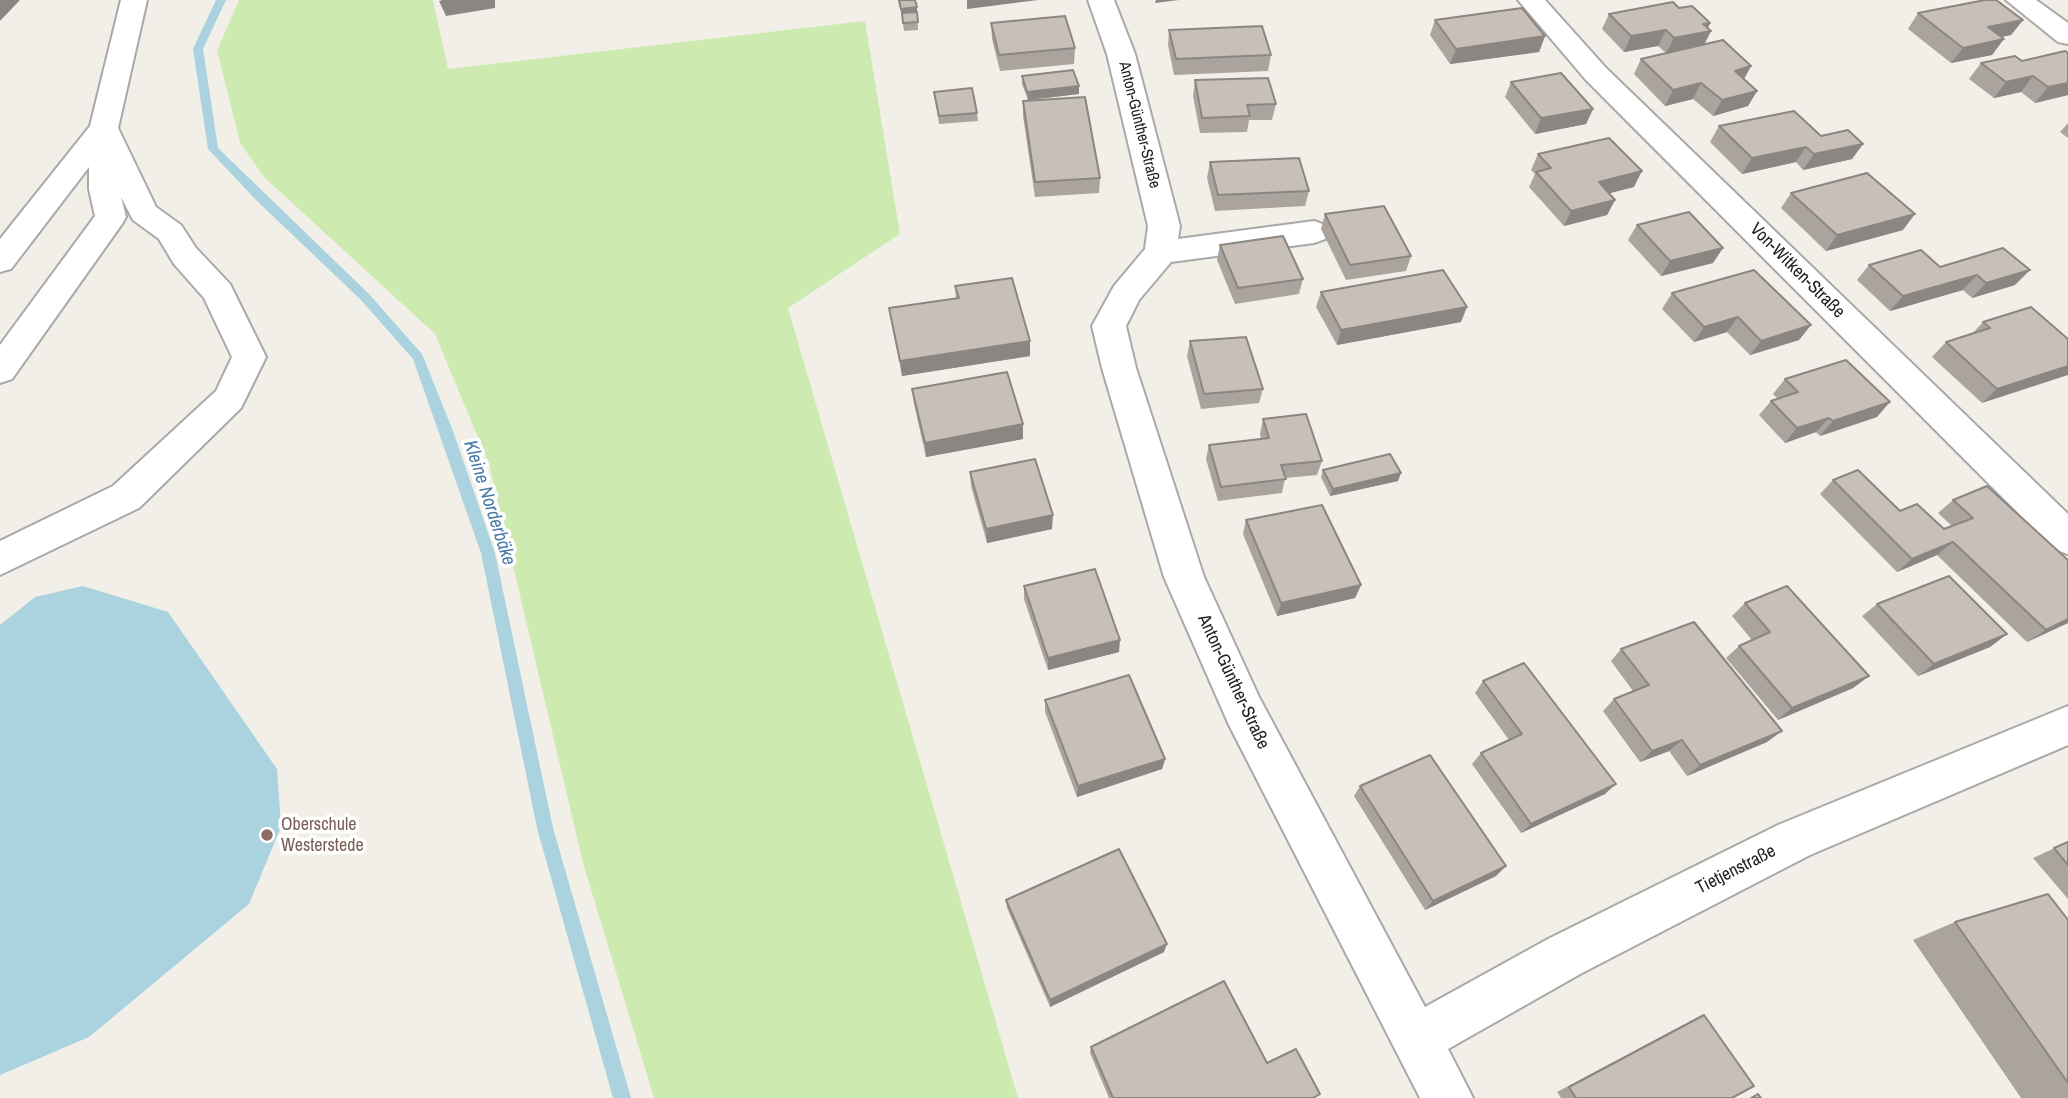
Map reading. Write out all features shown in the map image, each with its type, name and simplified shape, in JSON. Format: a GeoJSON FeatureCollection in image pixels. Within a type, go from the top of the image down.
{"type":"FeatureCollection","features":[{"type":"Feature","properties":{"kind":"street"},"geometry":{"type":"LineString","coordinates":[[0,370],[111,217],[104,190],[104,128],[134,0]]}},
{"type":"Feature","properties":{"kind":"street","name":"Anton-Günther-Straße"},"geometry":{"type":"LineString","coordinates":[[1101,0],[1121,54],[1164,226],[1161,252],[1126,294],[1109,326],[1119,368],[1184,577],[1244,711],[1415,1040],[1448,1098]]}},
{"type":"Feature","properties":{"kind":"street","name":"Von-Witken-Straße"},"geometry":{"type":"LineString","coordinates":[[1531,0],[1596,74],[2068,538]]}},
{"type":"Feature","properties":{"kind":"street"},"geometry":{"type":"LineString","coordinates":[[2019,0],[2068,36]]}},
{"type":"Feature","properties":{"kind":"street"},"geometry":{"type":"LineString","coordinates":[[0,261],[104,128]]}},
{"type":"Feature","properties":{"kind":"street"},"geometry":{"type":"LineString","coordinates":[[0,559],[126,497],[229,399],[249,357],[218,292],[186,256],[170,232],[144,213],[104,128]]}},
{"type":"Feature","properties":{"kind":"street"},"geometry":{"type":"LineString","coordinates":[[1161,252],[1314,232]]}},
{"type":"Feature","properties":{"kind":"street","name":"Tietjenstraße"},"geometry":{"type":"LineString","coordinates":[[1415,1040],[1565,956],[1794,840],[2068,725]]}},
{"type":"Feature","properties":{"kind":"green space"},"geometry":{"type":"Polygon","coordinates":[[[239,0],[433,0],[448,69],[865,21],[900,234],[788,308],[1018,1098],[654,1098],[583,863],[489,464],[435,334],[264,177],[240,143],[217,51],[239,0]]]}},
{"type":"Feature","properties":{"kind":"water"},"geometry":{"type":"Polygon","coordinates":[[[83,586],[168,612],[277,769],[281,827],[249,904],[89,1037],[0,1075],[0,625],[35,597],[83,586]]]}},
{"type":"Feature","properties":{"kind":"building"},"geometry":{"type":"Polygon","coordinates":[[[899,0],[915,0],[917,7],[901,9],[899,0]]]}},
{"type":"Feature","properties":{"kind":"building"},"geometry":{"type":"Polygon","coordinates":[[[1996,0],[2023,20],[1988,27],[2004,39],[1963,48],[1918,13],[1996,0]]]}},
{"type":"Feature","properties":{"kind":"building"},"geometry":{"type":"Polygon","coordinates":[[[1673,2],[1679,8],[1692,6],[1710,23],[1703,24],[1711,31],[1674,38],[1666,30],[1631,36],[1609,14],[1673,2]]]}},
{"type":"Feature","properties":{"kind":"building"},"geometry":{"type":"Polygon","coordinates":[[[1522,8],[1545,36],[1456,49],[1435,20],[1522,8]]]}},
{"type":"Feature","properties":{"kind":"building"},"geometry":{"type":"Polygon","coordinates":[[[917,12],[918,22],[903,23],[902,13],[917,12]]]}},
{"type":"Feature","properties":{"kind":"building"},"geometry":{"type":"Polygon","coordinates":[[[1065,16],[1075,48],[999,55],[991,23],[1065,16]]]}},
{"type":"Feature","properties":{"kind":"building"},"geometry":{"type":"Polygon","coordinates":[[[1262,26],[1271,55],[1176,59],[1169,30],[1262,26]]]}},
{"type":"Feature","properties":{"kind":"building"},"geometry":{"type":"Polygon","coordinates":[[[1723,40],[1751,66],[1735,71],[1757,91],[1722,100],[1701,83],[1673,90],[1641,59],[1723,40]]]}},
{"type":"Feature","properties":{"kind":"building"},"geometry":{"type":"Polygon","coordinates":[[[2065,51],[2068,53],[2068,83],[2048,87],[2033,76],[2006,82],[1981,63],[2015,56],[2022,61],[2065,51]]]}},
{"type":"Feature","properties":{"kind":"building"},"geometry":{"type":"Polygon","coordinates":[[[1073,70],[1079,86],[1027,92],[1022,76],[1073,70]]]}},
{"type":"Feature","properties":{"kind":"building"},"geometry":{"type":"Polygon","coordinates":[[[1561,73],[1593,109],[1541,118],[1511,82],[1561,73]]]}},
{"type":"Feature","properties":{"kind":"building"},"geometry":{"type":"Polygon","coordinates":[[[1268,78],[1276,104],[1247,105],[1250,116],[1202,118],[1195,80],[1268,78]]]}},
{"type":"Feature","properties":{"kind":"building"},"geometry":{"type":"Polygon","coordinates":[[[972,88],[977,113],[939,116],[934,92],[972,88]]]}},
{"type":"Feature","properties":{"kind":"building"},"geometry":{"type":"Polygon","coordinates":[[[1085,97],[1100,178],[1035,182],[1023,101],[1085,97]]]}},
{"type":"Feature","properties":{"kind":"building"},"geometry":{"type":"Polygon","coordinates":[[[1794,111],[1821,136],[1848,130],[1863,144],[1814,154],[1806,147],[1752,158],[1719,126],[1794,111]]]}},
{"type":"Feature","properties":{"kind":"building"},"geometry":{"type":"Polygon","coordinates":[[[1609,138],[1642,171],[1599,182],[1615,200],[1571,211],[1536,172],[1551,168],[1538,154],[1609,138]]]}},
{"type":"Feature","properties":{"kind":"building"},"geometry":{"type":"Polygon","coordinates":[[[1299,158],[1309,191],[1218,195],[1210,162],[1299,158]]]}},
{"type":"Feature","properties":{"kind":"building"},"geometry":{"type":"Polygon","coordinates":[[[1867,173],[1915,214],[1837,235],[1791,193],[1867,173]]]}},
{"type":"Feature","properties":{"kind":"building"},"geometry":{"type":"Polygon","coordinates":[[[1384,206],[1411,256],[1350,265],[1325,214],[1384,206]]]}},
{"type":"Feature","properties":{"kind":"building"},"geometry":{"type":"Polygon","coordinates":[[[1689,212],[1723,248],[1670,261],[1637,225],[1689,212]]]}},
{"type":"Feature","properties":{"kind":"building"},"geometry":{"type":"Polygon","coordinates":[[[1283,236],[1303,279],[1238,288],[1220,245],[1283,236]]]}},
{"type":"Feature","properties":{"kind":"building"},"geometry":{"type":"Polygon","coordinates":[[[2003,248],[2030,270],[1986,283],[1977,275],[1903,296],[1869,265],[1921,250],[1940,267],[2003,248]]]}},
{"type":"Feature","properties":{"kind":"building"},"geometry":{"type":"Polygon","coordinates":[[[1443,270],[1467,307],[1341,330],[1321,292],[1443,270]]]}},
{"type":"Feature","properties":{"kind":"building"},"geometry":{"type":"Polygon","coordinates":[[[1754,270],[1811,325],[1761,341],[1738,317],[1704,327],[1672,293],[1754,270]]]}},
{"type":"Feature","properties":{"kind":"building"},"geometry":{"type":"Polygon","coordinates":[[[1012,278],[1030,341],[900,361],[889,308],[959,298],[955,286],[1012,278]]]}},
{"type":"Feature","properties":{"kind":"building"},"geometry":{"type":"Polygon","coordinates":[[[2031,307],[2068,339],[2068,366],[1997,389],[1946,342],[1990,328],[1983,322],[2031,307]]]}},
{"type":"Feature","properties":{"kind":"building"},"geometry":{"type":"Polygon","coordinates":[[[1246,337],[1263,389],[1204,394],[1190,341],[1246,337]]]}},
{"type":"Feature","properties":{"kind":"building"},"geometry":{"type":"Polygon","coordinates":[[[1846,360],[1890,402],[1833,421],[1829,418],[1797,428],[1771,401],[1798,392],[1785,379],[1846,360]]]}},
{"type":"Feature","properties":{"kind":"building"},"geometry":{"type":"Polygon","coordinates":[[[1007,372],[1023,424],[925,443],[912,389],[1007,372]]]}},
{"type":"Feature","properties":{"kind":"building"},"geometry":{"type":"Polygon","coordinates":[[[1306,414],[1322,461],[1281,465],[1286,479],[1221,487],[1209,445],[1269,438],[1263,419],[1306,414]]]}},
{"type":"Feature","properties":{"kind":"building"},"geometry":{"type":"Polygon","coordinates":[[[1390,454],[1401,473],[1333,489],[1323,470],[1390,454]]]}},
{"type":"Feature","properties":{"kind":"building"},"geometry":{"type":"Polygon","coordinates":[[[1035,459],[1053,515],[986,529],[970,472],[1035,459]]]}},
{"type":"Feature","properties":{"kind":"building"},"geometry":{"type":"Polygon","coordinates":[[[1858,470],[1900,511],[1917,504],[1944,529],[1973,518],[1953,500],[1987,486],[2068,560],[2068,619],[2046,630],[1953,542],[1912,559],[1833,480],[1858,470]]]}},
{"type":"Feature","properties":{"kind":"building"},"geometry":{"type":"Polygon","coordinates":[[[1322,505],[1361,585],[1281,603],[1246,520],[1322,505]]]}},
{"type":"Feature","properties":{"kind":"building"},"geometry":{"type":"Polygon","coordinates":[[[1095,569],[1120,640],[1048,658],[1024,586],[1095,569]]]}},
{"type":"Feature","properties":{"kind":"building"},"geometry":{"type":"Polygon","coordinates":[[[1949,576],[2007,634],[1934,664],[1877,604],[1949,576]]]}},
{"type":"Feature","properties":{"kind":"building"},"geometry":{"type":"Polygon","coordinates":[[[1787,586],[1869,676],[1792,708],[1739,646],[1770,632],[1745,603],[1787,586]]]}},
{"type":"Feature","properties":{"kind":"building"},"geometry":{"type":"Polygon","coordinates":[[[1694,622],[1782,731],[1700,765],[1682,740],[1652,751],[1614,699],[1649,685],[1621,649],[1694,622]]]}},
{"type":"Feature","properties":{"kind":"building"},"geometry":{"type":"Polygon","coordinates":[[[1524,663],[1616,784],[1531,824],[1481,753],[1522,734],[1483,681],[1524,663]]]}},
{"type":"Feature","properties":{"kind":"building"},"geometry":{"type":"Polygon","coordinates":[[[1129,675],[1165,759],[1078,786],[1045,700],[1129,675]]]}},
{"type":"Feature","properties":{"kind":"building"},"geometry":{"type":"Polygon","coordinates":[[[1430,755],[1506,866],[1433,901],[1360,786],[1430,755]]]}},
{"type":"Feature","properties":{"kind":"building"},"geometry":{"type":"Polygon","coordinates":[[[2068,842],[2068,865],[2054,848],[2068,842]]]}},
{"type":"Feature","properties":{"kind":"building"},"geometry":{"type":"Polygon","coordinates":[[[1119,849],[1167,944],[1050,1000],[1006,900],[1119,849]]]}},
{"type":"Feature","properties":{"kind":"building"},"geometry":{"type":"Polygon","coordinates":[[[2048,894],[2068,920],[2068,1083],[1955,922],[2048,894]]]}},
{"type":"Feature","properties":{"kind":"building"},"geometry":{"type":"Polygon","coordinates":[[[1224,981],[1267,1063],[1296,1049],[1320,1094],[1313,1098],[1113,1098],[1091,1047],[1224,981]]]}},
{"type":"Feature","properties":{"kind":"building"},"geometry":{"type":"Polygon","coordinates":[[[1704,1015],[1754,1086],[1732,1098],[1576,1098],[1569,1087],[1704,1015]]]}},
{"type":"Feature","properties":{"kind":"waterway","name":"Kleine Norderbäke"},"geometry":{"type":"LineString","coordinates":[[221,0],[198,49],[213,149],[365,297],[418,357],[446,431],[488,553],[545,828],[622,1098]]}},
{"type":"Feature","properties":{"kind":"place","name":"Oberschule Westerstede"},"geometry":{"type":"Point","coordinates":[267,835]}}]}
